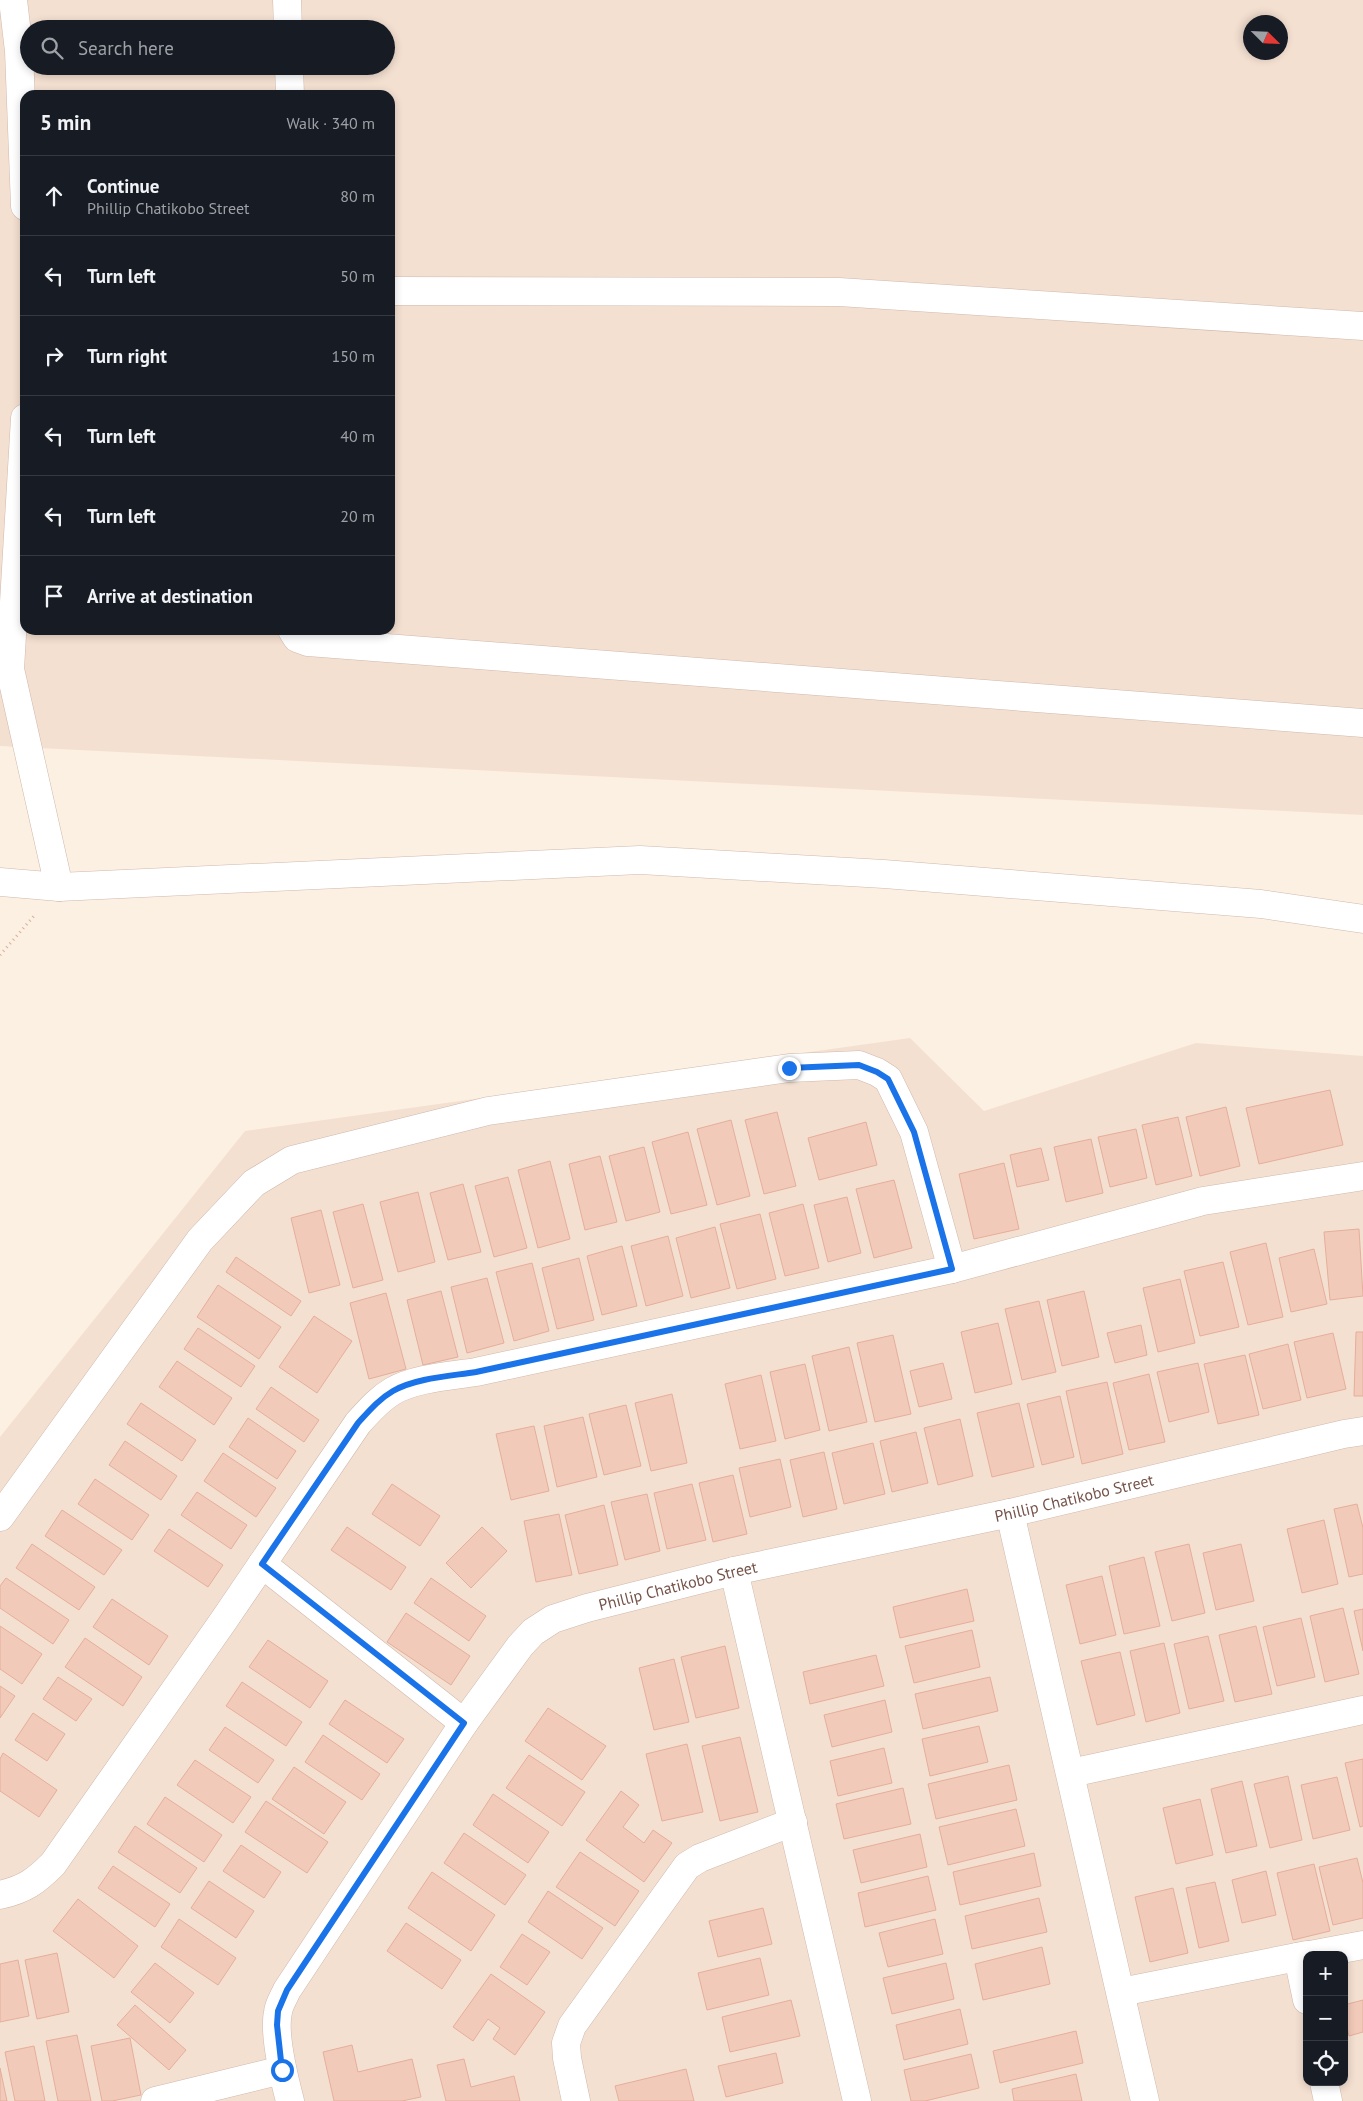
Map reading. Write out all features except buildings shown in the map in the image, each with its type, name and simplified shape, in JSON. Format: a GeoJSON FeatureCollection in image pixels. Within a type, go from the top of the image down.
{"type":"FeatureCollection","features":[{"type":"Feature","properties":{"kind":"street"},"geometry":{"type":"LineString","coordinates":[[13,0],[19,51],[11,130],[20,179]]}},
{"type":"Feature","properties":{"kind":"street"},"geometry":{"type":"LineString","coordinates":[[287,0],[288,20]]}},
{"type":"Feature","properties":{"kind":"street"},"geometry":{"type":"LineString","coordinates":[[289,75],[290,90]]}},
{"type":"Feature","properties":{"kind":"street"},"geometry":{"type":"LineString","coordinates":[[395,291],[839,292],[1363,326]]}},
{"type":"Feature","properties":{"kind":"street"},"geometry":{"type":"LineString","coordinates":[[20,481],[5,669],[59,887]]}},
{"type":"Feature","properties":{"kind":"street"},"geometry":{"type":"LineString","coordinates":[[295,635],[304,641],[1363,723]]}},
{"type":"Feature","properties":{"kind":"street"},"geometry":{"type":"LineString","coordinates":[[0,882],[59,887],[640,860],[884,874],[1261,904],[1363,919]]}},
{"type":"Feature","properties":{"kind":"street"},"geometry":{"type":"LineString","coordinates":[[0,1517],[200,1240],[254,1183],[292,1160],[488,1111],[789,1068],[859,1065],[877,1072],[888,1079],[914,1132],[952,1269]]}},
{"type":"Feature","properties":{"kind":"street"},"geometry":{"type":"LineString","coordinates":[[0,1895],[25,1888],[53,1864],[358,1423],[372,1407],[394,1391],[410,1384],[476,1372],[952,1269],[1203,1201],[1363,1176]]}},
{"type":"Feature","properties":{"kind":"street","name":"Phillip Chatikobo Street"},"geometry":{"type":"LineString","coordinates":[[290,2101],[282,2070],[277,2025],[278,2011],[287,1990],[464,1723],[520,1646],[533,1632],[552,1619],[587,1608],[734,1571],[1010,1513],[1344,1434],[1363,1432]]}},
{"type":"Feature","properties":{"kind":"street"},"geometry":{"type":"LineString","coordinates":[[1010,1513],[1145,2101]]}},
{"type":"Feature","properties":{"kind":"street"},"geometry":{"type":"LineString","coordinates":[[262,1564],[464,1723]]}},
{"type":"Feature","properties":{"kind":"street"},"geometry":{"type":"LineString","coordinates":[[734,1571],[857,2101]]}},
{"type":"Feature","properties":{"kind":"street"},"geometry":{"type":"LineString","coordinates":[[1071,1773],[1363,1710]]}},
{"type":"Feature","properties":{"kind":"street"},"geometry":{"type":"LineString","coordinates":[[576,2101],[567,2058],[566,2043],[572,2026],[687,1866],[700,1858],[793,1822]]}},
{"type":"Feature","properties":{"kind":"street"},"geometry":{"type":"LineString","coordinates":[[1331,1951],[1363,1945]]}},
{"type":"Feature","properties":{"kind":"street"},"geometry":{"type":"LineString","coordinates":[[1121,1992],[1303,1956]]}},
{"type":"Feature","properties":{"kind":"street"},"geometry":{"type":"LineString","coordinates":[[155,2101],[282,2070]]}},
{"type":"Feature","properties":{"kind":"street"},"geometry":{"type":"LineString","coordinates":[[1325,2086],[1328,2101]]}},
{"type":"Feature","properties":{"kind":"path"},"geometry":{"type":"LineString","coordinates":[[0,955],[59,887]]}},
{"type":"Feature","properties":{"kind":"shaded area"},"geometry":{"type":"Polygon","coordinates":[[[0,0],[1363,0],[1363,815],[0,746],[0,0]]]}},
{"type":"Feature","properties":{"kind":"shaded area"},"geometry":{"type":"Polygon","coordinates":[[[910,1038],[984,1111],[1196,1043],[1363,1056],[1363,2101],[0,2101],[0,1437],[245,1131],[910,1038]]]}},
{"type":"Feature","properties":{"kind":"route"},"geometry":{"type":"LineString","coordinates":[[282,2070],[277,2025],[278,2011],[287,1990],[464,1723],[262,1564],[358,1423],[381,1400],[394,1391],[410,1384],[476,1372],[952,1269],[914,1132],[888,1079],[877,1072],[859,1065],[789,1068]]}}]}
